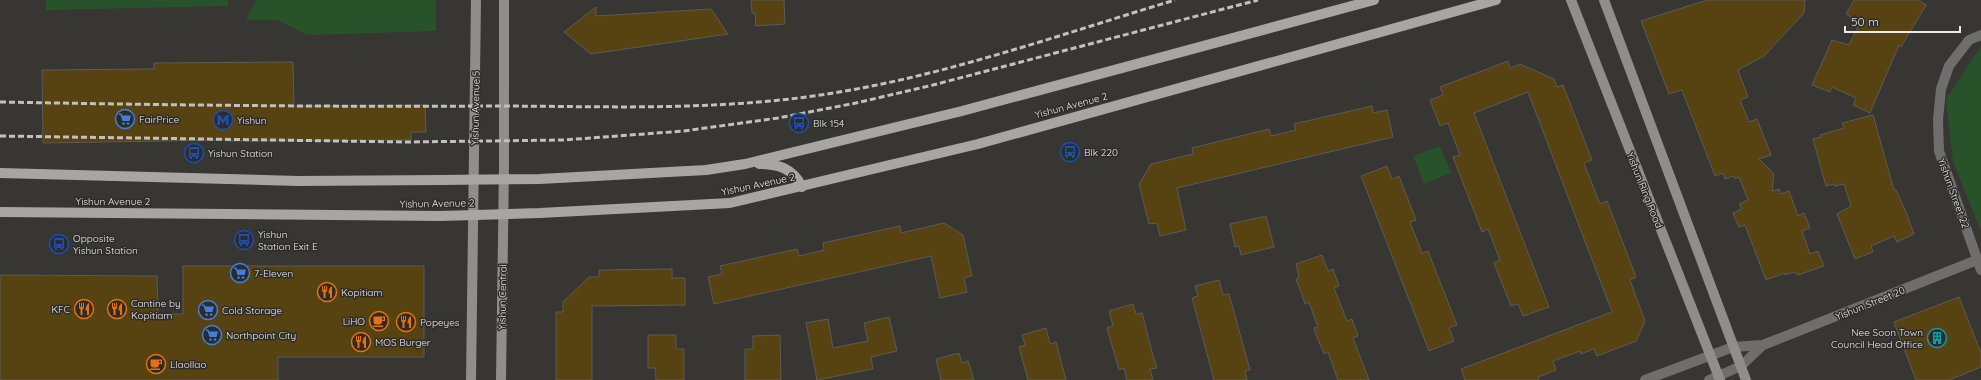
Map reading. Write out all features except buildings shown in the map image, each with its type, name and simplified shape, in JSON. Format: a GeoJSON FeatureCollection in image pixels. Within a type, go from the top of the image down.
{"type":"FeatureCollection","features":[{"type":"Feature","properties":{"kind":"main road","name":"Yishun Avenue 5"},"geometry":{"type":"LineString","coordinates":[[474,215],[476,0]]}},
{"type":"Feature","properties":{"kind":"main road"},"geometry":{"type":"LineString","coordinates":[[503,214],[504,0]]}},
{"type":"Feature","properties":{"kind":"main road"},"geometry":{"type":"LineString","coordinates":[[0,174],[298,181],[474,180],[696,171],[745,164],[962,111],[1374,0]]}},
{"type":"Feature","properties":{"kind":"main road","name":"Yishun Avenue 2"},"geometry":{"type":"LineString","coordinates":[[0,212],[474,215],[730,203],[978,144],[1496,0]]}},
{"type":"Feature","properties":{"kind":"main road","name":"Yishun Ring Road"},"geometry":{"type":"LineString","coordinates":[[1571,0],[1711,354],[1716,379]]}},
{"type":"Feature","properties":{"kind":"main road"},"geometry":{"type":"LineString","coordinates":[[1604,0],[1746,380]]}},
{"type":"Feature","properties":{"kind":"main road"},"geometry":{"type":"LineString","coordinates":[[745,164],[780,166],[797,177],[802,187]]}},
{"type":"Feature","properties":{"kind":"main road","name":"Yishun Central"},"geometry":{"type":"LineString","coordinates":[[501,380],[503,214]]}},
{"type":"Feature","properties":{"kind":"main road"},"geometry":{"type":"LineString","coordinates":[[471,380],[474,215]]}},
{"type":"Feature","properties":{"kind":"street","name":"Yishun Street 22"},"geometry":{"type":"LineString","coordinates":[[1979,265],[1940,152],[1938,120],[1941,89],[1949,66],[1969,40],[1981,35]]}},
{"type":"Feature","properties":{"kind":"street","name":"Yishun Street 20"},"geometry":{"type":"LineString","coordinates":[[1763,345],[1979,265]]}},
{"type":"Feature","properties":{"kind":"street"},"geometry":{"type":"LineString","coordinates":[[1645,380],[1733,347],[1763,345]]}},
{"type":"Feature","properties":{"kind":"street"},"geometry":{"type":"LineString","coordinates":[[1716,379],[1741,366],[1763,345]]}},
{"type":"Feature","properties":{"kind":"green space"},"geometry":{"type":"Polygon","coordinates":[[[46,0],[228,0],[228,6],[46,10],[46,0]]]}},
{"type":"Feature","properties":{"kind":"green space"},"geometry":{"type":"Polygon","coordinates":[[[256,0],[436,0],[436,31],[307,35],[278,20],[246,20],[256,0]]]}},
{"type":"Feature","properties":{"kind":"green space"},"geometry":{"type":"Polygon","coordinates":[[[1981,46],[1981,231],[1953,162],[1946,99],[1981,46]]]}},
{"type":"Feature","properties":{"kind":"green space"},"geometry":{"type":"Polygon","coordinates":[[[1440,146],[1451,173],[1424,184],[1413,156],[1440,146]]]}},
{"type":"Feature","properties":{"kind":"railway"},"geometry":{"type":"LineString","coordinates":[[0,102],[245,106],[665,107],[770,101],[822,95],[873,86],[924,74],[975,61],[1175,0]]}},
{"type":"Feature","properties":{"kind":"railway"},"geometry":{"type":"LineString","coordinates":[[0,136],[407,142],[564,140],[684,131],[778,118],[856,103],[933,85],[1258,0]]}},
{"type":"Feature","properties":{"kind":"place","name":"FairPrice"},"geometry":{"type":"Point","coordinates":[125,119]}},
{"type":"Feature","properties":{"kind":"place","name":"Yishun"},"geometry":{"type":"Point","coordinates":[223,120]}},
{"type":"Feature","properties":{"kind":"place","name":"Blk 154"},"geometry":{"type":"Point","coordinates":[799,123]}},
{"type":"Feature","properties":{"kind":"place","name":"Blk 220"},"geometry":{"type":"Point","coordinates":[1070,152]}},
{"type":"Feature","properties":{"kind":"place","name":"Yishun Station"},"geometry":{"type":"Point","coordinates":[194,153]}},
{"type":"Feature","properties":{"kind":"place","name":"Yishun Station Exit E"},"geometry":{"type":"Point","coordinates":[244,240]}},
{"type":"Feature","properties":{"kind":"place","name":"Opposite Yishun Station"},"geometry":{"type":"Point","coordinates":[59,244]}},
{"type":"Feature","properties":{"kind":"place","name":"7-Eleven"},"geometry":{"type":"Point","coordinates":[240,273]}},
{"type":"Feature","properties":{"kind":"place","name":"Kopitiam"},"geometry":{"type":"Point","coordinates":[327,292]}},
{"type":"Feature","properties":{"kind":"place","name":"KFC"},"geometry":{"type":"Point","coordinates":[84,309]}},
{"type":"Feature","properties":{"kind":"place","name":"Cantine by Kopitiam"},"geometry":{"type":"Point","coordinates":[117,309]}},
{"type":"Feature","properties":{"kind":"place","name":"Cold Storage"},"geometry":{"type":"Point","coordinates":[208,310]}},
{"type":"Feature","properties":{"kind":"place","name":"LiHO"},"geometry":{"type":"Point","coordinates":[379,321]}},
{"type":"Feature","properties":{"kind":"place","name":"Popeyes"},"geometry":{"type":"Point","coordinates":[406,322]}},
{"type":"Feature","properties":{"kind":"place","name":"Northpoint City"},"geometry":{"type":"Point","coordinates":[212,335]}},
{"type":"Feature","properties":{"kind":"place","name":"Nee Soon Town Council Head Office"},"geometry":{"type":"Point","coordinates":[1937,338]}},
{"type":"Feature","properties":{"kind":"place","name":"MOS Burger"},"geometry":{"type":"Point","coordinates":[361,342]}},
{"type":"Feature","properties":{"kind":"place","name":"Llaollao"},"geometry":{"type":"Point","coordinates":[156,364]}}]}
